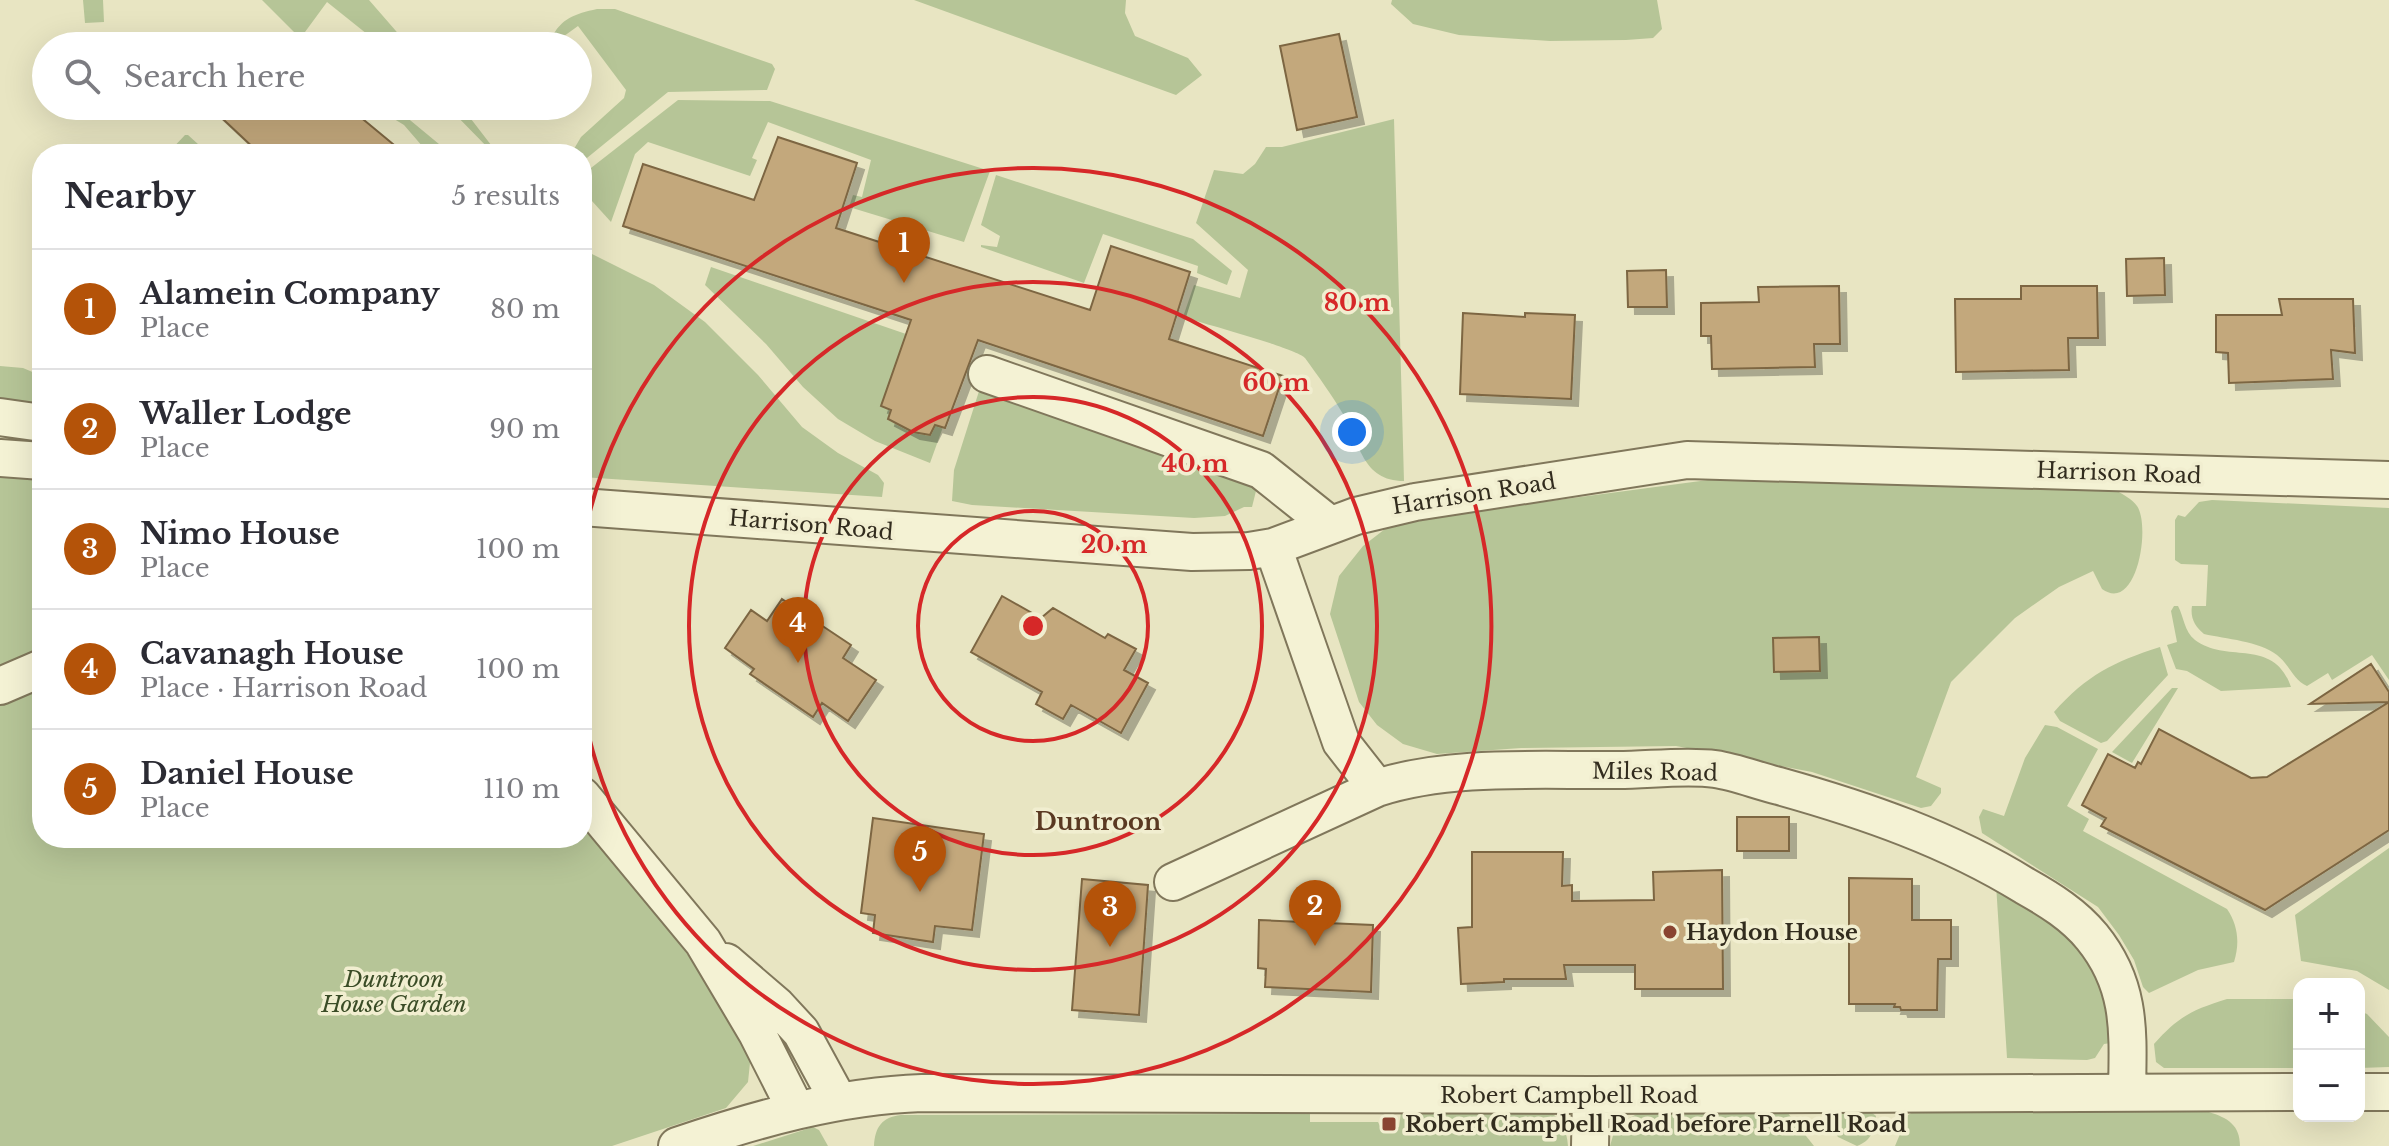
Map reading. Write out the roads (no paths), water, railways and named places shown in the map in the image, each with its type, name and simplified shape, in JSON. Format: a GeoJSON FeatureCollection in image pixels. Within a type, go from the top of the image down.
{"type":"FeatureCollection","features":[{"type":"Feature","properties":{"kind":"street"},"geometry":{"type":"LineString","coordinates":[[987,374],[1261,470],[1330,525]]}},
{"type":"Feature","properties":{"kind":"street"},"geometry":{"type":"LineString","coordinates":[[0,417],[32,422]]}},
{"type":"Feature","properties":{"kind":"street"},"geometry":{"type":"LineString","coordinates":[[0,458],[32,460]]}},
{"type":"Feature","properties":{"kind":"street","name":"Harrison Road"},"geometry":{"type":"LineString","coordinates":[[592,508],[1192,552],[1249,551],[1273,547],[1330,525],[1415,502],[1687,460],[2384,478]]}},
{"type":"Feature","properties":{"kind":"street"},"geometry":{"type":"LineString","coordinates":[[1273,547],[1341,742],[1377,788]]}},
{"type":"Feature","properties":{"kind":"street"},"geometry":{"type":"LineString","coordinates":[[0,686],[32,672]]}},
{"type":"Feature","properties":{"kind":"street","name":"Miles Road"},"geometry":{"type":"LineString","coordinates":[[1173,882],[1397,781],[1483,772],[1714,769],[1839,803],[1942,841],[1987,862],[2078,921],[2113,970],[2125,1002],[2127,1092]]}},
{"type":"Feature","properties":{"kind":"street"},"geometry":{"type":"LineString","coordinates":[[592,808],[703,942],[793,1022],[807,1041],[838,1100]]}},
{"type":"Feature","properties":{"kind":"street"},"geometry":{"type":"LineString","coordinates":[[703,942],[757,1033],[796,1110]]}},
{"type":"Feature","properties":{"kind":"street","name":"Robert Campbell Road"},"geometry":{"type":"LineString","coordinates":[[677,1146],[796,1110],[838,1100],[890,1094],[2293,1092]]}},
{"type":"Feature","properties":{"kind":"street"},"geometry":{"type":"LineString","coordinates":[[2365,1092],[2389,1092]]}},
{"type":"Feature","properties":{"kind":"street"},"geometry":{"type":"LineString","coordinates":[[1590,1146],[1591,1095]]}},
{"type":"Feature","properties":{"kind":"place","name":"Alamein Company"},"geometry":{"type":"Point","coordinates":[904,283]}},
{"type":"Feature","properties":{"kind":"place","name":"Cavanagh House"},"geometry":{"type":"Point","coordinates":[798,663]}},
{"type":"Feature","properties":{"kind":"place","name":"Daniel House"},"geometry":{"type":"Point","coordinates":[920,892]}},
{"type":"Feature","properties":{"kind":"place","name":"Haydon House"},"geometry":{"type":"Point","coordinates":[1670,932]}},
{"type":"Feature","properties":{"kind":"place","name":"Waller Lodge"},"geometry":{"type":"Point","coordinates":[1315,946]}},
{"type":"Feature","properties":{"kind":"place","name":"Nimo House"},"geometry":{"type":"Point","coordinates":[1110,947]}},
{"type":"Feature","properties":{"kind":"place","name":"Robert Campbell Road before Parnell Road"},"geometry":{"type":"Point","coordinates":[1389,1124]}},
{"type":"Feature","properties":{"kind":"district","name":"Duntroon"},"geometry":{"type":"Point","coordinates":[1098,821]}},
{"type":"Feature","properties":{"kind":"park label","name":"Duntroon House Garden"},"geometry":{"type":"Point","coordinates":[394,992]}}]}
